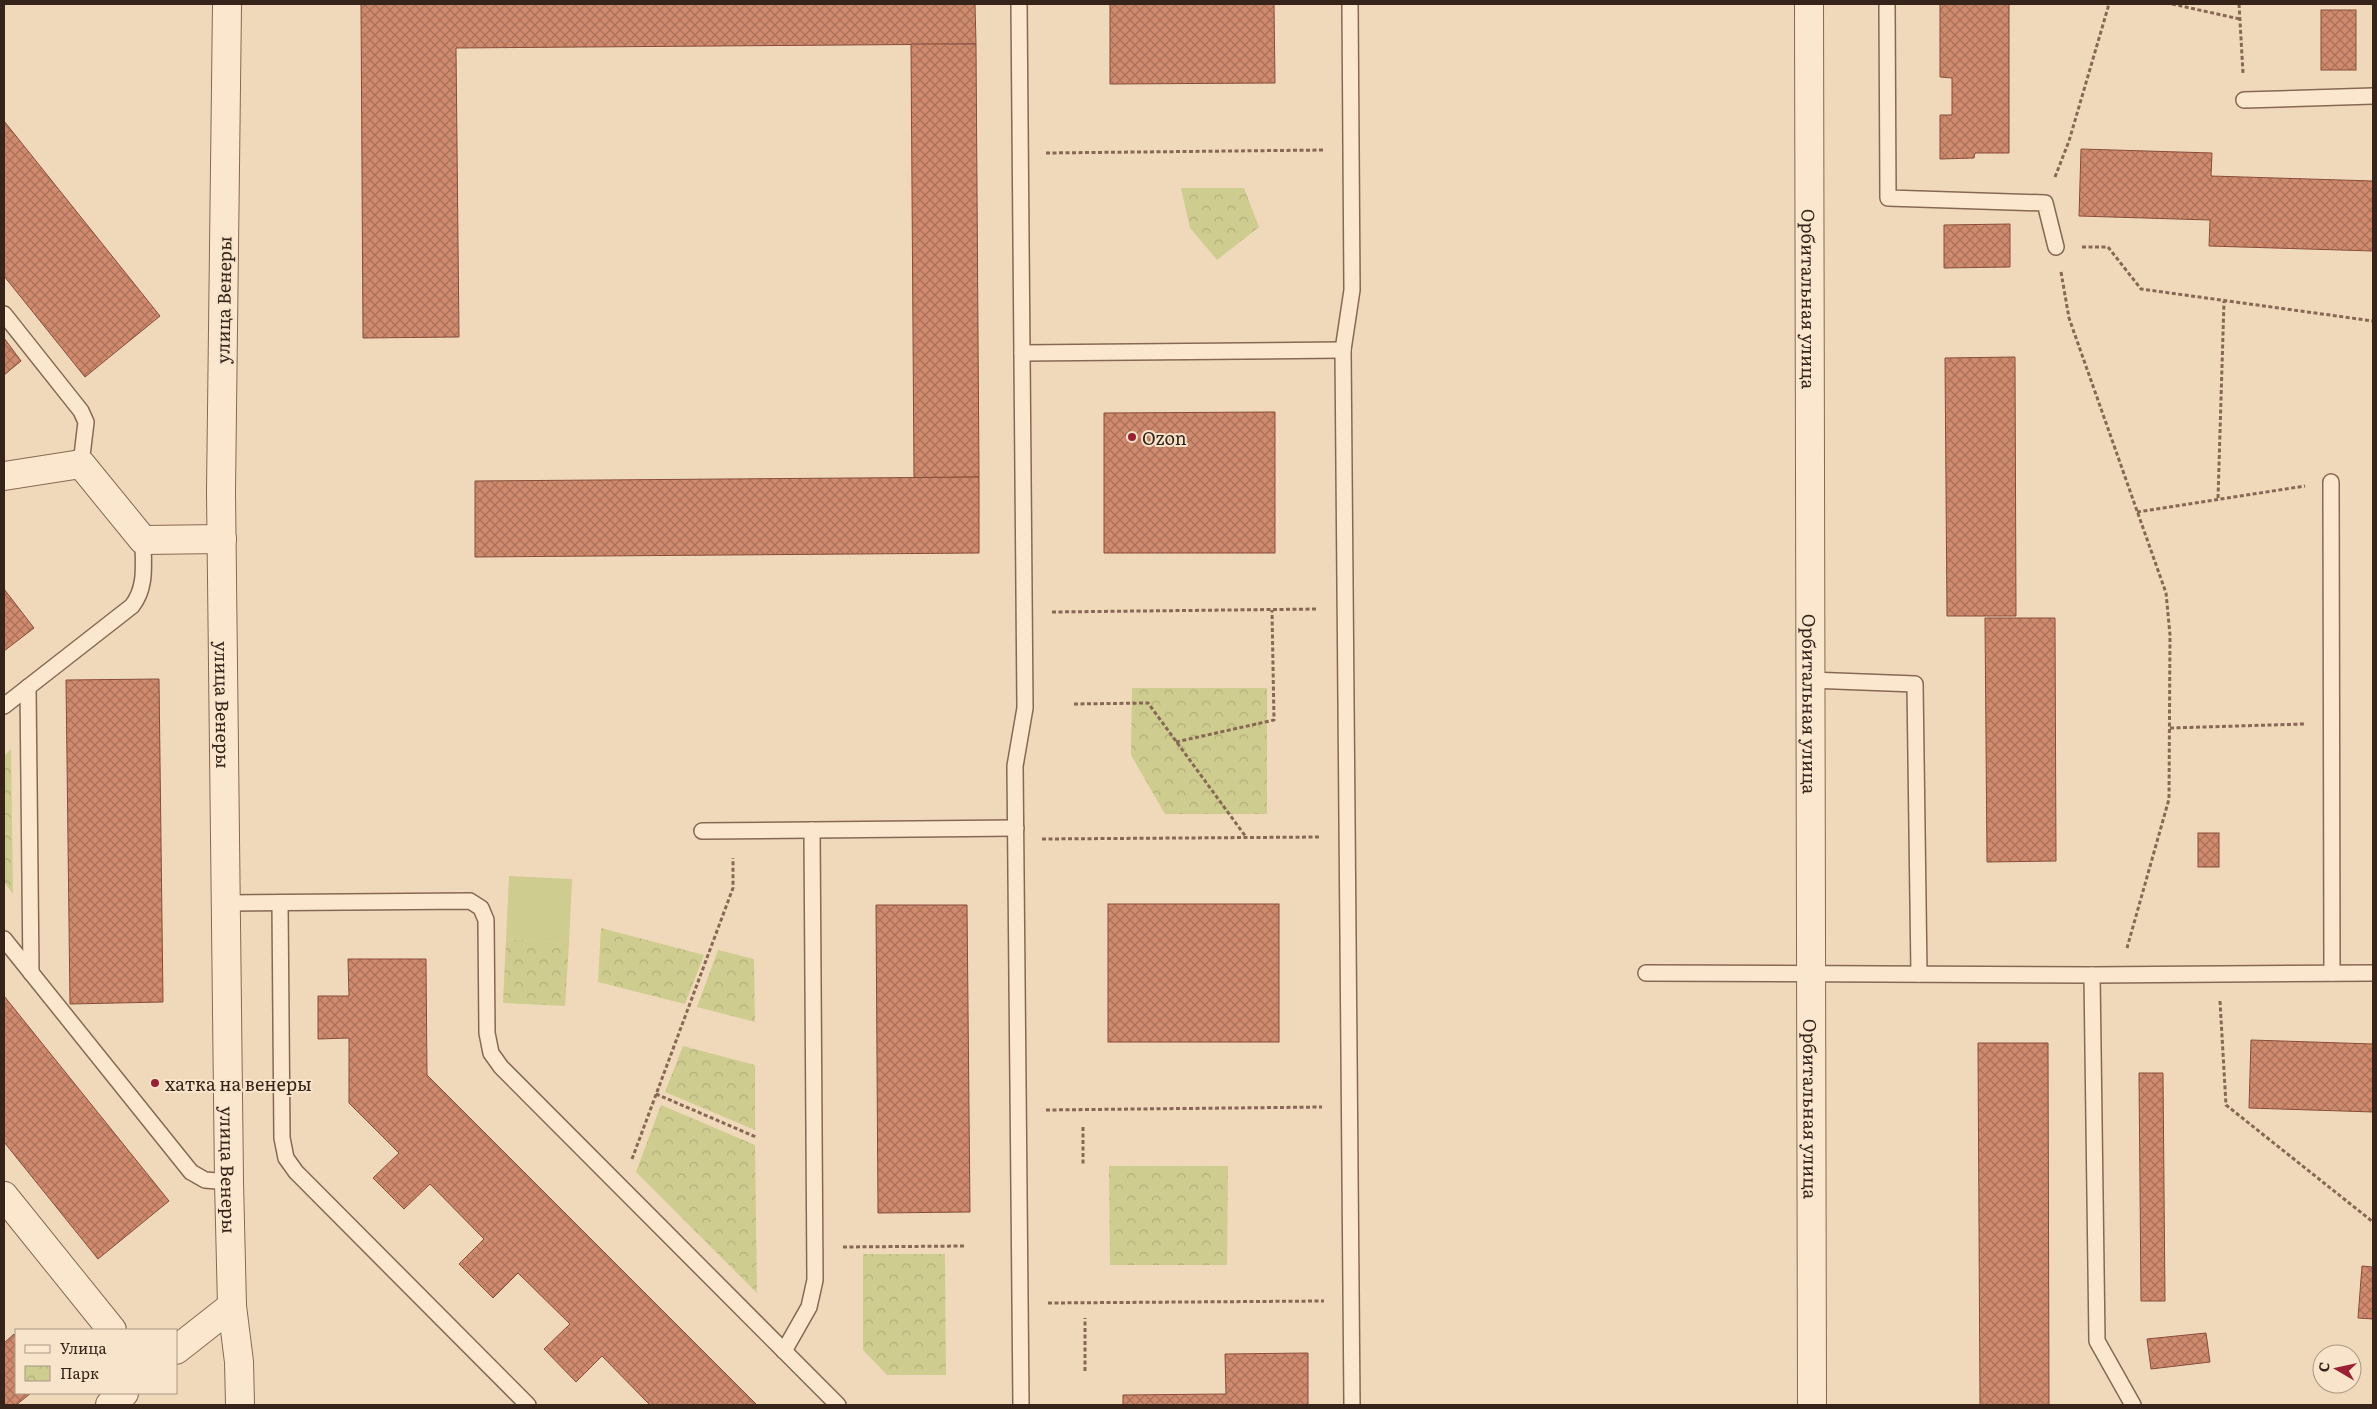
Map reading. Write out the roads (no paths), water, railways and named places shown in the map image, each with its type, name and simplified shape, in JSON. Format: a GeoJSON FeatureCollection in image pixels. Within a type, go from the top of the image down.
{"type":"FeatureCollection","features":[{"type":"Feature","properties":{"kind":"street","name":"улица Венеры"},"geometry":{"type":"LineString","coordinates":[[227,4],[222,539],[229,1182],[232,1306],[239,1362],[240,1405]]}},
{"type":"Feature","properties":{"kind":"street","name":"Орбитальная улица"},"geometry":{"type":"LineString","coordinates":[[1809,4],[1812,1405]]}},
{"type":"Feature","properties":{"kind":"street"},"geometry":{"type":"LineString","coordinates":[[4,476],[81,464],[143,540],[222,539]]}},
{"type":"Feature","properties":{"kind":"street"},"geometry":{"type":"LineString","coordinates":[[4,1196],[111,1329]]}},
{"type":"Feature","properties":{"kind":"street"},"geometry":{"type":"LineString","coordinates":[[178,1348],[232,1306]]}},
{"type":"Feature","properties":{"kind":"street"},"geometry":{"type":"LineString","coordinates":[[110,1405],[123,1394]]}},
{"type":"Feature","properties":{"kind":"lane"},"geometry":{"type":"LineString","coordinates":[[1020,4],[1025,708],[1016,766],[1020,1405]]}},
{"type":"Feature","properties":{"kind":"lane"},"geometry":{"type":"LineString","coordinates":[[1350,4],[1352,290],[1343,350],[1352,1405]]}},
{"type":"Feature","properties":{"kind":"lane"},"geometry":{"type":"LineString","coordinates":[[1887,4],[1888,198],[2045,203],[2056,247]]}},
{"type":"Feature","properties":{"kind":"lane"},"geometry":{"type":"LineString","coordinates":[[2244,100],[2373,96]]}},
{"type":"Feature","properties":{"kind":"lane"},"geometry":{"type":"LineString","coordinates":[[4,314],[81,411],[86,422],[81,464]]}},
{"type":"Feature","properties":{"kind":"lane"},"geometry":{"type":"LineString","coordinates":[[1022,353],[1343,350]]}},
{"type":"Feature","properties":{"kind":"lane"},"geometry":{"type":"LineString","coordinates":[[2330,482],[2332,973]]}},
{"type":"Feature","properties":{"kind":"lane"},"geometry":{"type":"LineString","coordinates":[[4,706],[136,601],[140,596],[143,583],[143,540]]}},
{"type":"Feature","properties":{"kind":"lane"},"geometry":{"type":"LineString","coordinates":[[1810,680],[1915,684],[1919,974]]}},
{"type":"Feature","properties":{"kind":"lane"},"geometry":{"type":"LineString","coordinates":[[28,687],[31,973]]}},
{"type":"Feature","properties":{"kind":"lane"},"geometry":{"type":"LineString","coordinates":[[702,831],[812,830],[1016,834]]}},
{"type":"Feature","properties":{"kind":"lane"},"geometry":{"type":"LineString","coordinates":[[784,1351],[809,1307],[814,1294],[812,830]]}},
{"type":"Feature","properties":{"kind":"lane"},"geometry":{"type":"LineString","coordinates":[[226,903],[470,902],[481,908],[486,920],[487,1033],[491,1053],[501,1067],[838,1405]]}},
{"type":"Feature","properties":{"kind":"lane"},"geometry":{"type":"LineString","coordinates":[[280,903],[282,1138],[286,1158],[296,1172],[528,1405]]}},
{"type":"Feature","properties":{"kind":"lane"},"geometry":{"type":"LineString","coordinates":[[4,939],[191,1172],[205,1180],[229,1182]]}},
{"type":"Feature","properties":{"kind":"lane"},"geometry":{"type":"LineString","coordinates":[[1646,972],[2092,975],[2373,973]]}},
{"type":"Feature","properties":{"kind":"lane"},"geometry":{"type":"LineString","coordinates":[[2092,975],[2097,1341],[2133,1405]]}},
{"type":"Feature","properties":{"kind":"place","name":"Ozon"},"geometry":{"type":"Point","coordinates":[1132,437]}},
{"type":"Feature","properties":{"kind":"place","name":"хатка на венеры"},"geometry":{"type":"Point","coordinates":[155,1083]}}]}
